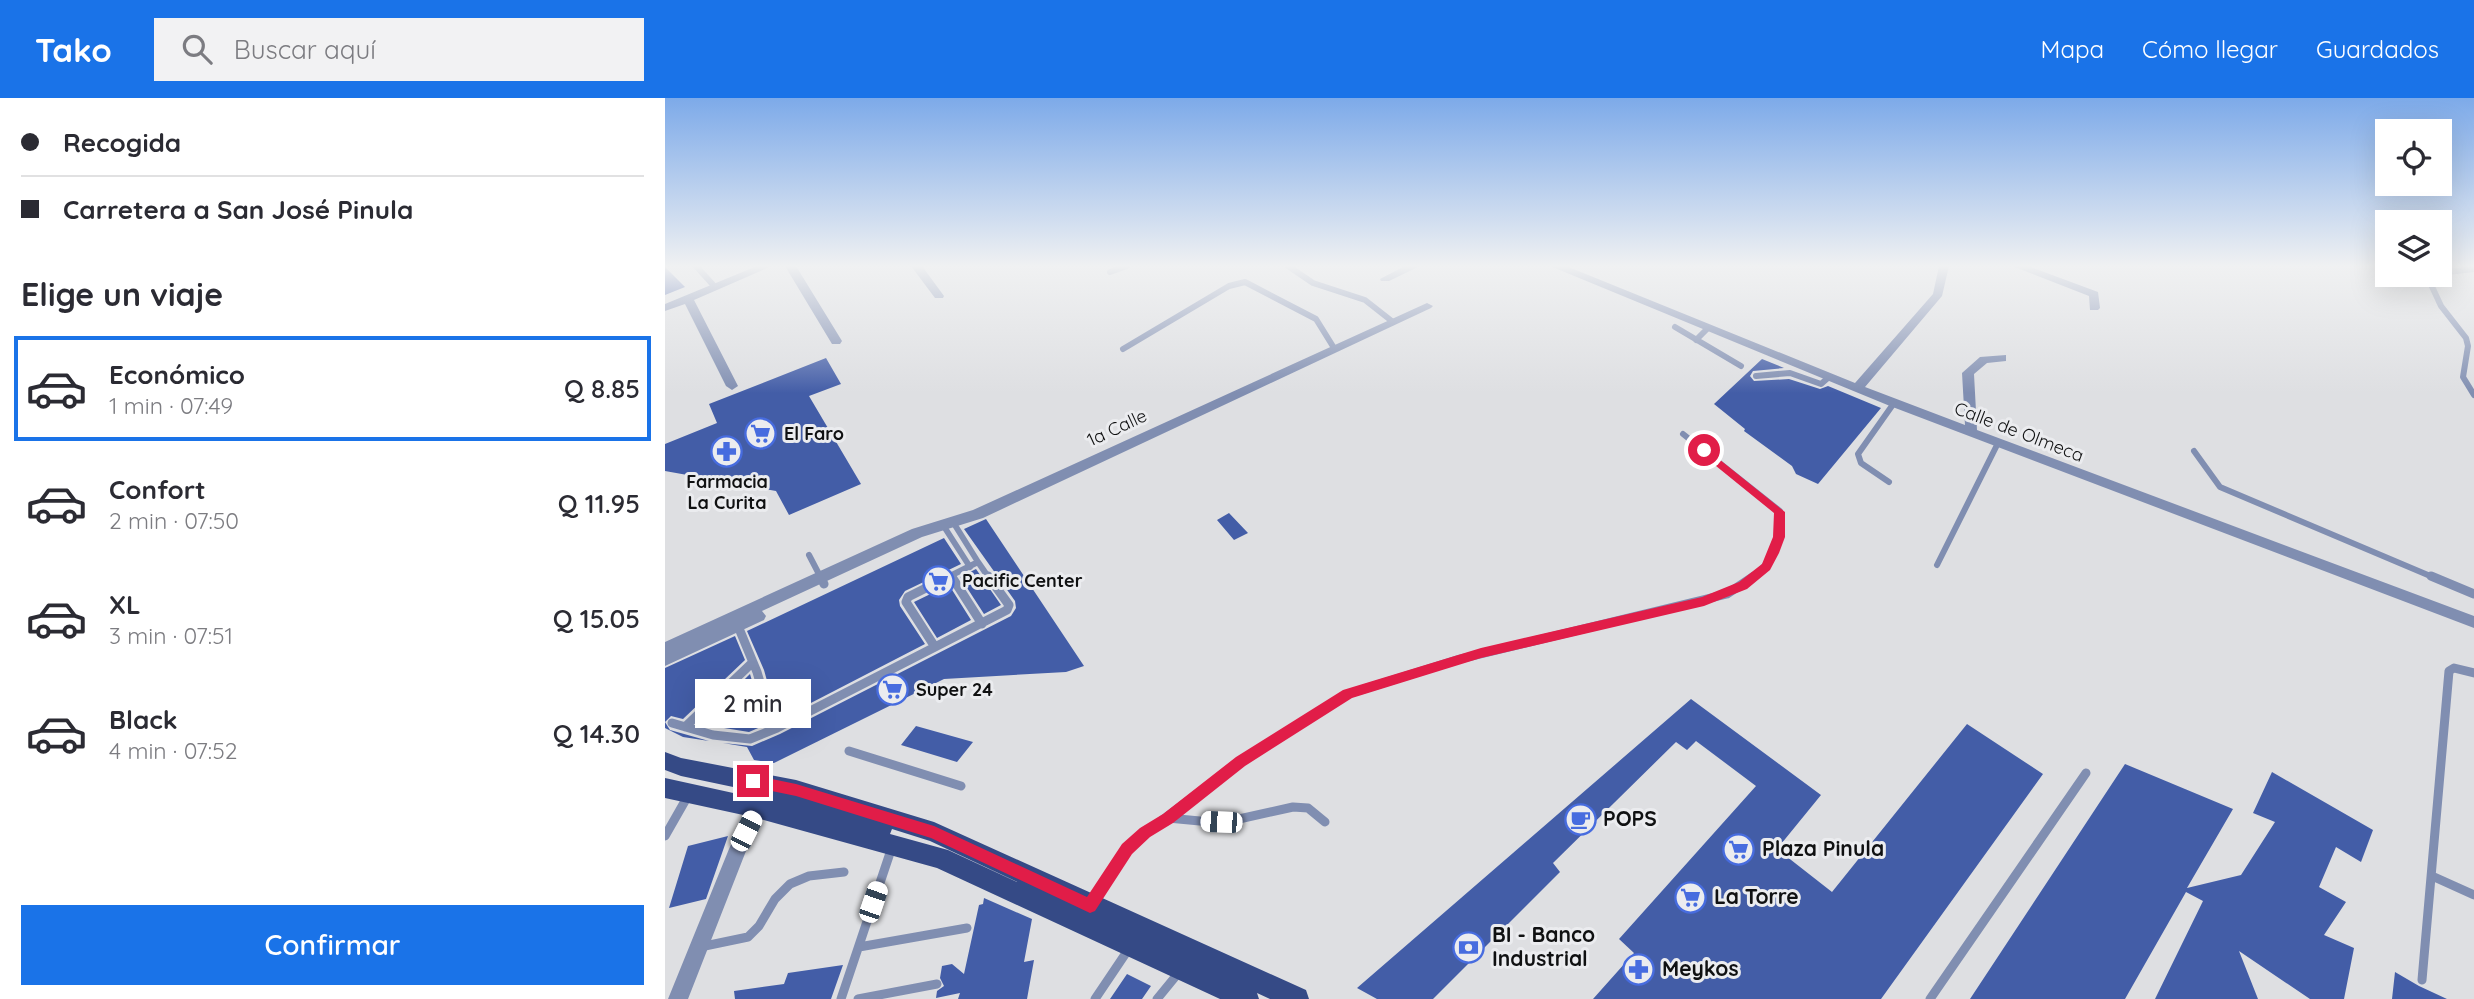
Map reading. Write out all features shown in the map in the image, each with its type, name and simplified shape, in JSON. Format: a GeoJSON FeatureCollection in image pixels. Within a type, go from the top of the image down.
{"type":"FeatureCollection","features":[{"type":"Feature","properties":{"kind":"main road"},"geometry":{"type":"LineString","coordinates":[[665,761],[796,790],[934,832],[1297,999]]}},
{"type":"Feature","properties":{"kind":"main road"},"geometry":{"type":"LineString","coordinates":[[665,788],[758,808],[940,858],[1247,999]]}},
{"type":"Feature","properties":{"kind":"main road"},"geometry":{"type":"LineString","coordinates":[[758,808],[775,800],[896,833],[915,827]]}},
{"type":"Feature","properties":{"kind":"street"},"geometry":{"type":"LineString","coordinates":[[692,308],[732,386]]}},
{"type":"Feature","properties":{"kind":"street"},"geometry":{"type":"LineString","coordinates":[[816,308],[836,341]]}},
{"type":"Feature","properties":{"kind":"street","name":"1a Calle"},"geometry":{"type":"LineString","coordinates":[[665,660],[738,626],[917,533],[978,514],[1423,308]]}},
{"type":"Feature","properties":{"kind":"street","name":"Calle de Olmeca"},"geometry":{"type":"LineString","coordinates":[[1656,308],[1998,443],[2474,622]]}},
{"type":"Feature","properties":{"kind":"street"},"geometry":{"type":"LineString","coordinates":[[1857,388],[1928,308]]}},
{"type":"Feature","properties":{"kind":"street"},"geometry":{"type":"LineString","coordinates":[[1971,431],[1973,418],[1967,384],[1968,373],[1984,360],[2002,358]]}},
{"type":"Feature","properties":{"kind":"street","name":"1a Calle"},"geometry":{"type":"LineString","coordinates":[[665,649],[823,581]]}},
{"type":"Feature","properties":{"kind":"street"},"geometry":{"type":"LineString","coordinates":[[678,999],[738,849],[758,808]]}},
{"type":"Feature","properties":{"kind":"lane"},"geometry":{"type":"LineString","coordinates":[[1123,349],[1193,308]]}},
{"type":"Feature","properties":{"kind":"lane"},"geometry":{"type":"LineString","coordinates":[[1295,308],[1316,319],[1334,348]]}},
{"type":"Feature","properties":{"kind":"lane"},"geometry":{"type":"LineString","coordinates":[[1375,308],[1393,322]]}},
{"type":"Feature","properties":{"kind":"lane"},"geometry":{"type":"LineString","coordinates":[[2443,308],[2465,337],[2468,351],[2462,380],[2474,395]]}},
{"type":"Feature","properties":{"kind":"lane"},"geometry":{"type":"LineString","coordinates":[[1675,327],[1741,366]]}},
{"type":"Feature","properties":{"kind":"lane"},"geometry":{"type":"LineString","coordinates":[[1696,340],[1707,329]]}},
{"type":"Feature","properties":{"kind":"lane"},"geometry":{"type":"LineString","coordinates":[[1756,376],[1790,373],[1821,384],[1829,377]]}},
{"type":"Feature","properties":{"kind":"lane"},"geometry":{"type":"LineString","coordinates":[[1889,482],[1861,463],[1858,454],[1894,403]]}},
{"type":"Feature","properties":{"kind":"lane"},"geometry":{"type":"LineString","coordinates":[[1090,906],[1127,849],[1145,833],[1240,762],[1348,694],[1497,649],[1704,602],[1743,586],[1766,567],[1774,553],[1779,537],[1780,512],[1683,434]]}},
{"type":"Feature","properties":{"kind":"lane"},"geometry":{"type":"LineString","coordinates":[[1937,565],[1998,443]]}},
{"type":"Feature","properties":{"kind":"lane"},"geometry":{"type":"LineString","coordinates":[[2194,451],[2220,487],[2474,594]]}},
{"type":"Feature","properties":{"kind":"lane"},"geometry":{"type":"LineString","coordinates":[[672,723],[713,735],[750,739],[936,649],[1007,610],[1009,606],[974,565],[948,523]]}},
{"type":"Feature","properties":{"kind":"lane"},"geometry":{"type":"LineString","coordinates":[[810,555],[823,581]]}},
{"type":"Feature","properties":{"kind":"lane"},"geometry":{"type":"LineString","coordinates":[[936,649],[906,601],[914,593],[974,565]]}},
{"type":"Feature","properties":{"kind":"lane"},"geometry":{"type":"LineString","coordinates":[[953,577],[982,624]]}},
{"type":"Feature","properties":{"kind":"lane"},"geometry":{"type":"LineString","coordinates":[[738,626],[753,662],[772,724],[776,728]]}},
{"type":"Feature","properties":{"kind":"lane"},"geometry":{"type":"LineString","coordinates":[[685,727],[753,662]]}},
{"type":"Feature","properties":{"kind":"lane"},"geometry":{"type":"LineString","coordinates":[[2422,981],[2449,671],[2454,668],[2474,673]]}},
{"type":"Feature","properties":{"kind":"lane"},"geometry":{"type":"LineString","coordinates":[[849,751],[961,786]]}},
{"type":"Feature","properties":{"kind":"lane"},"geometry":{"type":"LineString","coordinates":[[1930,999],[2086,773]]}},
{"type":"Feature","properties":{"kind":"lane"},"geometry":{"type":"LineString","coordinates":[[665,836],[689,794]]}},
{"type":"Feature","properties":{"kind":"lane"},"geometry":{"type":"LineString","coordinates":[[1168,818],[1221,822],[1293,807],[1308,808],[1325,822]]}},
{"type":"Feature","properties":{"kind":"lane"},"geometry":{"type":"LineString","coordinates":[[841,999],[893,847]]}},
{"type":"Feature","properties":{"kind":"lane"},"geometry":{"type":"LineString","coordinates":[[700,947],[746,939],[758,928],[774,900],[788,885],[807,875],[844,872]]}},
{"type":"Feature","properties":{"kind":"lane"},"geometry":{"type":"LineString","coordinates":[[2432,876],[2474,895]]}},
{"type":"Feature","properties":{"kind":"lane"},"geometry":{"type":"LineString","coordinates":[[859,947],[967,928]]}},
{"type":"Feature","properties":{"kind":"lane"},"geometry":{"type":"LineString","coordinates":[[1095,999],[1132,944]]}},
{"type":"Feature","properties":{"kind":"lane"},"geometry":{"type":"LineString","coordinates":[[1157,999],[1182,968]]}},
{"type":"Feature","properties":{"kind":"lane"},"geometry":{"type":"LineString","coordinates":[[858,999],[936,984]]}},
{"type":"Feature","properties":{"kind":"building","name":"El Faro"},"geometry":{"type":"Polygon","coordinates":[[[826,358],[841,384],[809,396],[861,484],[789,515],[776,491],[665,471],[665,444],[717,423],[709,404],[826,358]]]}},
{"type":"Feature","properties":{"kind":"building"},"geometry":{"type":"Polygon","coordinates":[[[1762,359],[1784,368],[1753,371],[1750,376],[1754,381],[1789,379],[1820,389],[1828,386],[1881,408],[1818,484],[1796,474],[1792,466],[1744,431],[1745,429],[1714,404],[1762,359]]]}},
{"type":"Feature","properties":{"kind":"building"},"geometry":{"type":"Polygon","coordinates":[[[1229,513],[1248,533],[1234,540],[1217,520],[1229,513]]]}},
{"type":"Feature","properties":{"kind":"building"},"geometry":{"type":"Polygon","coordinates":[[[986,519],[1084,666],[1066,672],[944,679],[774,763],[754,760],[747,747],[723,743],[752,746],[780,734],[1011,616],[1016,608],[1015,601],[964,529],[986,519]]]}},
{"type":"Feature","properties":{"kind":"building"},"geometry":{"type":"Polygon","coordinates":[[[944,538],[961,564],[905,591],[899,600],[900,606],[925,644],[778,720],[764,670],[747,631],[944,538]]]}},
{"type":"Feature","properties":{"kind":"building"},"geometry":{"type":"Polygon","coordinates":[[[976,569],[1001,605],[984,614],[960,577],[976,569]]]}},
{"type":"Feature","properties":{"kind":"building"},"geometry":{"type":"Polygon","coordinates":[[[949,585],[971,620],[937,638],[914,602],[949,585]]]}},
{"type":"Feature","properties":{"kind":"building"},"geometry":{"type":"Polygon","coordinates":[[[735,636],[745,660],[683,719],[671,716],[665,722],[665,668],[735,636]]]}},
{"type":"Feature","properties":{"kind":"building"},"geometry":{"type":"Polygon","coordinates":[[[750,674],[765,725],[749,732],[699,724],[750,674]]]}},
{"type":"Feature","properties":{"kind":"building"},"geometry":{"type":"Polygon","coordinates":[[[1691,699],[1821,795],[1777,849],[1832,892],[1967,724],[2043,774],[1881,999],[1593,999],[1634,953],[1619,939],[1756,786],[1696,741],[1687,750],[1676,742],[1553,863],[1560,872],[1433,999],[1377,999],[1357,988],[1691,699]]]}},
{"type":"Feature","properties":{"kind":"building"},"geometry":{"type":"Polygon","coordinates":[[[665,722],[670,730],[709,741],[683,737],[665,728],[665,722]]]}},
{"type":"Feature","properties":{"kind":"building"},"geometry":{"type":"Polygon","coordinates":[[[916,726],[973,742],[957,762],[901,745],[916,726]]]}},
{"type":"Feature","properties":{"kind":"building"},"geometry":{"type":"Polygon","coordinates":[[[2125,764],[2233,809],[2187,888],[2241,875],[2275,822],[2253,813],[2272,772],[2373,830],[2361,862],[2336,847],[2319,887],[2346,902],[2324,935],[2354,948],[2344,999],[2310,999],[2239,951],[2258,999],[2155,999],[2203,901],[2186,892],[2125,999],[1970,999],[2125,764]]]}},
{"type":"Feature","properties":{"kind":"building"},"geometry":{"type":"Polygon","coordinates":[[[728,836],[706,899],[669,908],[688,846],[728,836]]]}},
{"type":"Feature","properties":{"kind":"building"},"geometry":{"type":"Polygon","coordinates":[[[984,898],[1032,919],[1024,962],[1034,960],[1027,999],[958,999],[960,993],[936,998],[937,991],[944,986],[940,978],[942,966],[952,964],[964,974],[979,905],[983,904],[984,898]]]}},
{"type":"Feature","properties":{"kind":"building"},"geometry":{"type":"Polygon","coordinates":[[[843,965],[831,999],[735,999],[734,991],[784,984],[788,973],[843,965]]]}},
{"type":"Feature","properties":{"kind":"building"},"geometry":{"type":"Polygon","coordinates":[[[2395,972],[2419,986],[2447,999],[2392,999],[2395,972]]]}},
{"type":"Feature","properties":{"kind":"building"},"geometry":{"type":"Polygon","coordinates":[[[1127,974],[1151,986],[1142,999],[1110,999],[1127,974]]]}},
{"type":"Feature","properties":{"kind":"place","name":"El Faro"},"geometry":{"type":"Point","coordinates":[761,434]}},
{"type":"Feature","properties":{"kind":"place","name":"Farmacia La Curita"},"geometry":{"type":"Point","coordinates":[727,451]}},
{"type":"Feature","properties":{"kind":"place","name":"Pacific Center"},"geometry":{"type":"Point","coordinates":[939,581]}},
{"type":"Feature","properties":{"kind":"place","name":"Super 24"},"geometry":{"type":"Point","coordinates":[893,690]}},
{"type":"Feature","properties":{"kind":"place","name":"POPS"},"geometry":{"type":"Point","coordinates":[1580,819]}},
{"type":"Feature","properties":{"kind":"place","name":"Plaza Pinula"},"geometry":{"type":"Point","coordinates":[1739,849]}},
{"type":"Feature","properties":{"kind":"place","name":"La Torre"},"geometry":{"type":"Point","coordinates":[1691,897]}},
{"type":"Feature","properties":{"kind":"place","name":"BI - Banco Industrial"},"geometry":{"type":"Point","coordinates":[1469,947]}},
{"type":"Feature","properties":{"kind":"place","name":"Meykos"},"geometry":{"type":"Point","coordinates":[1639,969]}},
{"type":"Feature","properties":{"kind":"route"},"geometry":{"type":"LineString","coordinates":[[753,781],[796,790],[934,832],[1090,906],[1127,849],[1145,833],[1240,762],[1348,694],[1481,653],[1704,602],[1743,586],[1766,567],[1774,553],[1779,537],[1780,512],[1704,450]]}}]}
